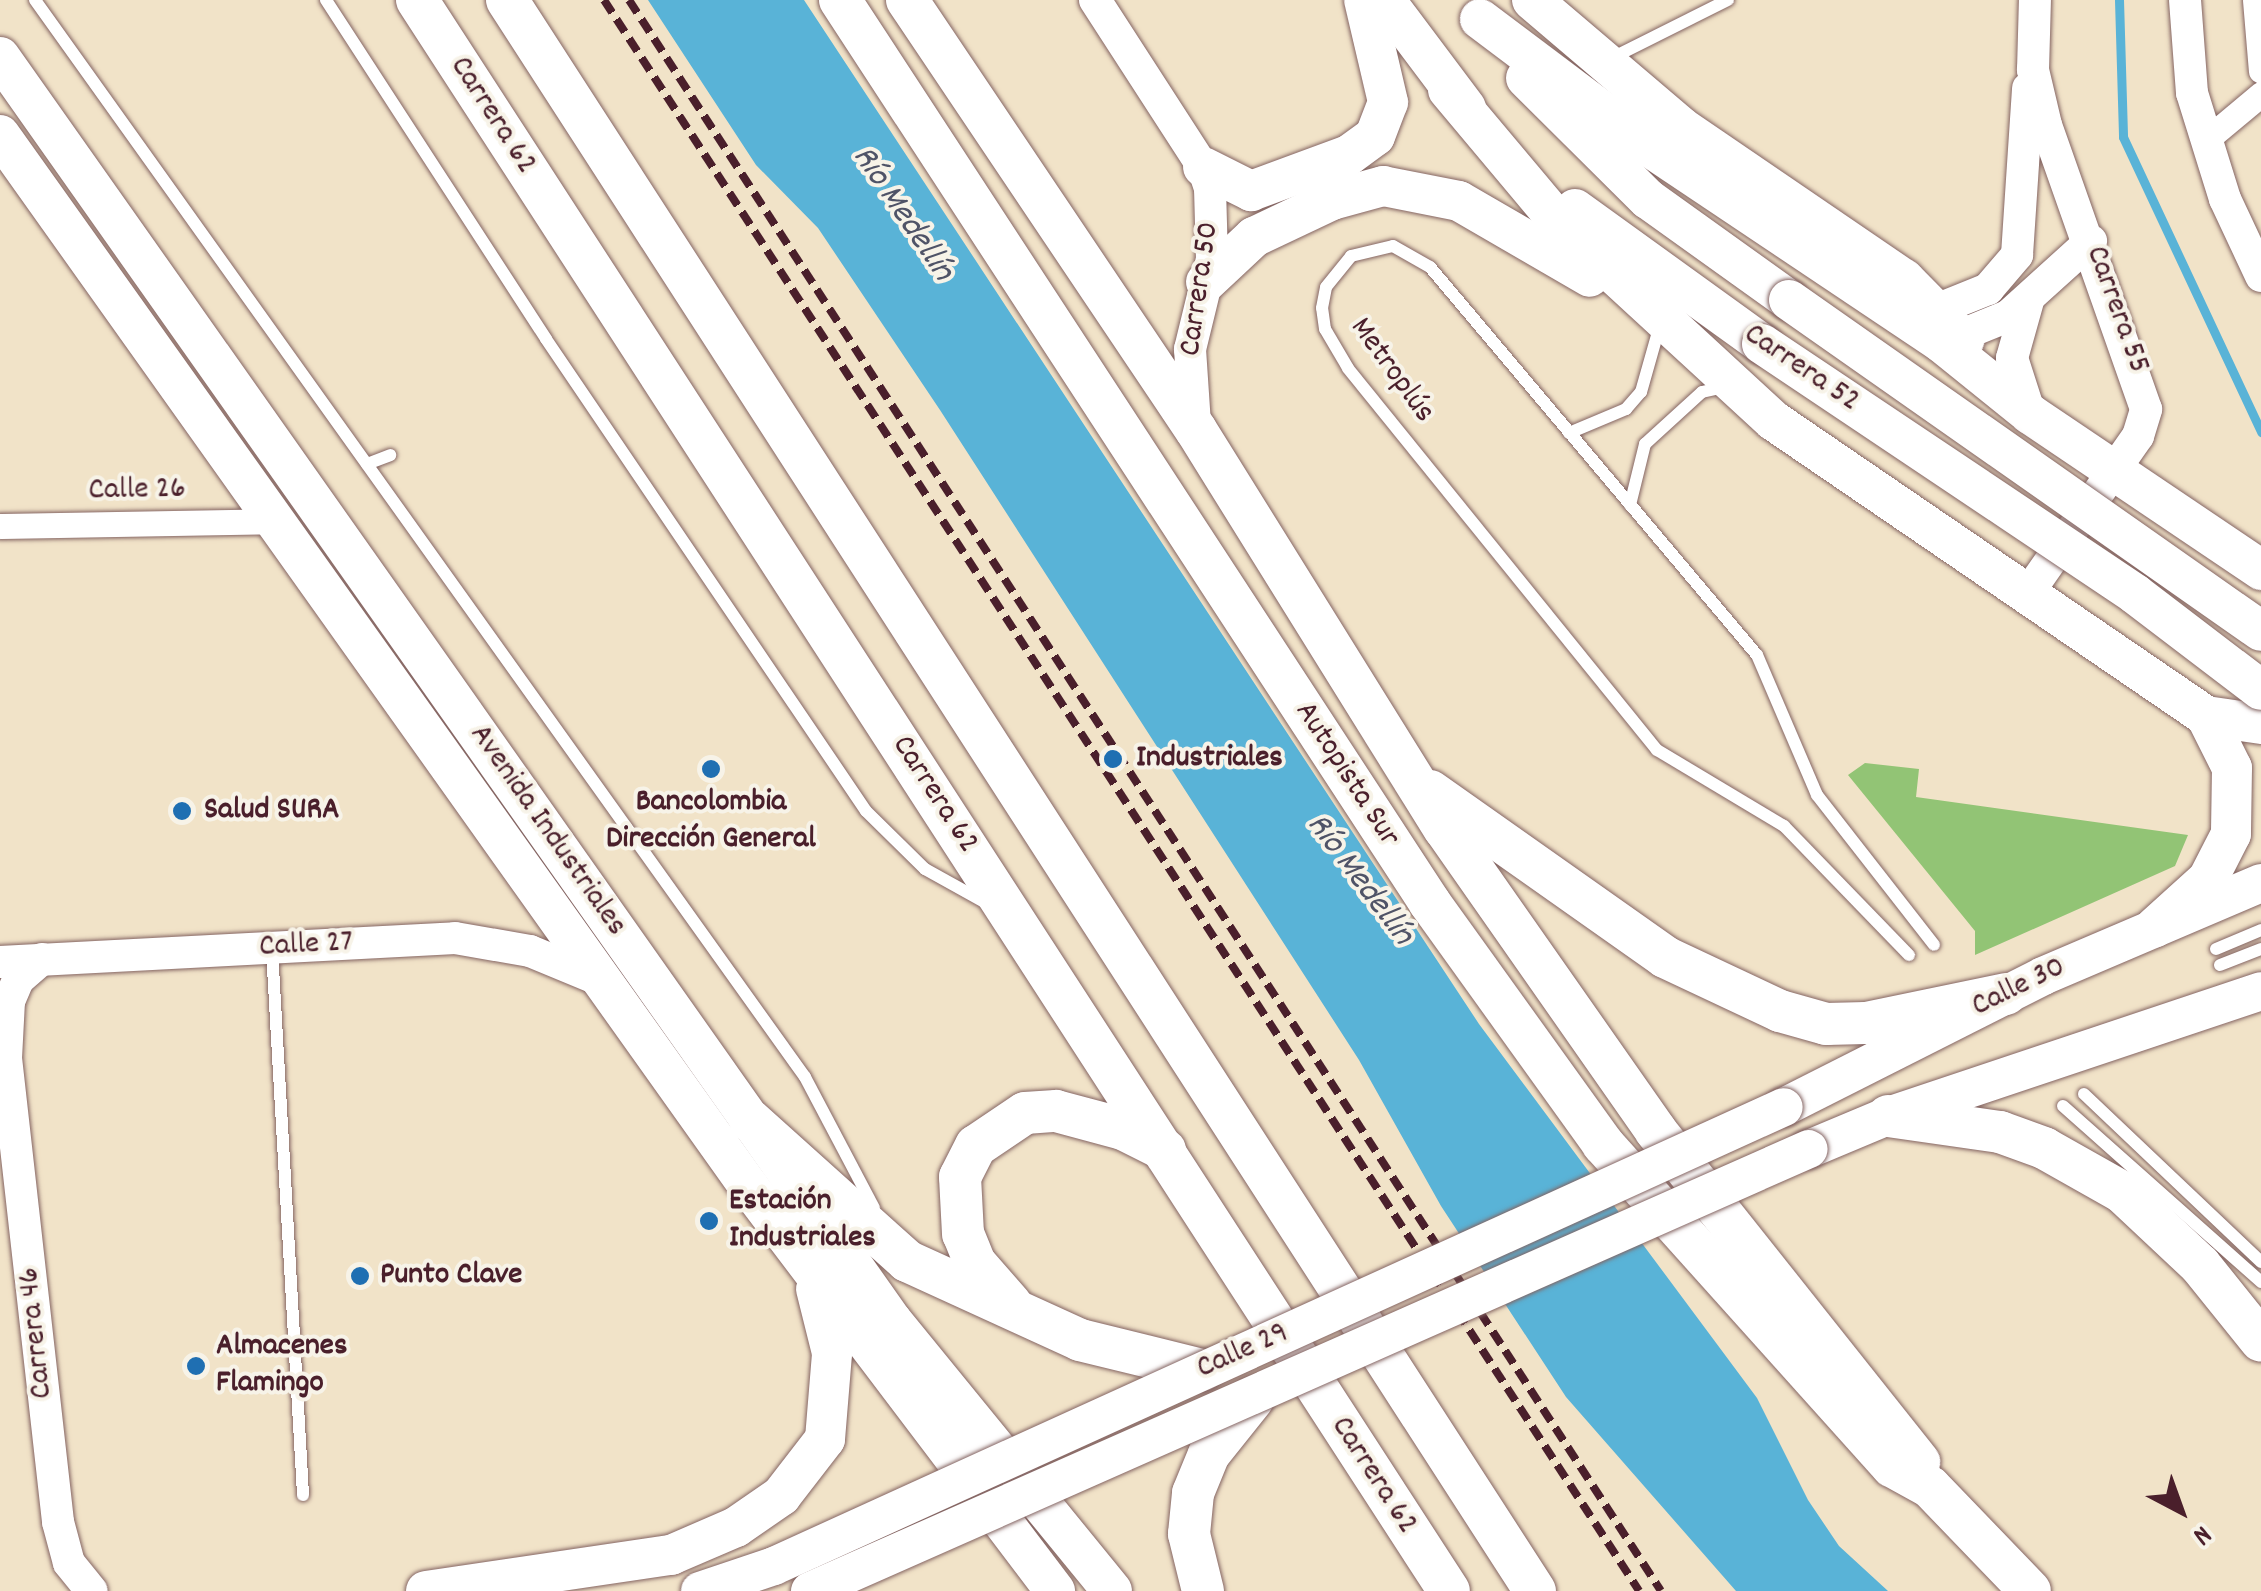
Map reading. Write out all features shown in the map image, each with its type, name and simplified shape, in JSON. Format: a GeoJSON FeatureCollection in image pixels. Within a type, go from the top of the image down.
{"type":"FeatureCollection","features":[{"type":"Feature","properties":{"kind":"highway","name":"Carrera 62"},"geometry":{"type":"LineString","coordinates":[[417,0],[1449,1591]]}},
{"type":"Feature","properties":{"kind":"highway"},"geometry":{"type":"LineString","coordinates":[[484,0],[566,90]]}},
{"type":"Feature","properties":{"kind":"highway"},"geometry":{"type":"LineString","coordinates":[[507,0],[1535,1591]]}},
{"type":"Feature","properties":{"kind":"highway","name":"Autopista Sur"},"geometry":{"type":"LineString","coordinates":[[840,0],[1430,904],[1603,1144],[1892,1466],[1930,1487],[2030,1591]]}},
{"type":"Feature","properties":{"kind":"highway","name":"Autopista Sur"},"geometry":{"type":"LineString","coordinates":[[907,0],[1196,430],[1417,782],[1656,1131],[1913,1449],[1930,1487]]}},
{"type":"Feature","properties":{"kind":"highway"},"geometry":{"type":"LineString","coordinates":[[1417,782],[1665,957],[1780,1012],[1826,1024],[1866,1023],[2006,994]]}},
{"type":"Feature","properties":{"kind":"highway"},"geometry":{"type":"LineString","coordinates":[[1018,1312],[990,1285],[963,1234],[960,1177],[976,1146],[1026,1114],[1056,1111],[1165,1150]]}},
{"type":"Feature","properties":{"kind":"highway"},"geometry":{"type":"LineString","coordinates":[[1888,1116],[2000,1132],[2044,1148],[2122,1192],[2200,1265],[2261,1342]]}},
{"type":"Feature","properties":{"kind":"highway"},"geometry":{"type":"LineString","coordinates":[[750,1120],[907,1261],[1018,1312],[1116,1350],[1193,1368]]}},
{"type":"Feature","properties":{"kind":"highway"},"geometry":{"type":"LineString","coordinates":[[1203,1591],[1190,1534],[1193,1493],[1209,1454],[1253,1399]]}},
{"type":"Feature","properties":{"kind":"main road"},"geometry":{"type":"LineString","coordinates":[[1203,166],[1251,191],[1348,154],[1376,136],[1388,102],[1364,0]]}},
{"type":"Feature","properties":{"kind":"main road","name":"Carrera 52"},"geometry":{"type":"LineString","coordinates":[[1385,0],[1448,90],[1582,215],[1762,344],[2135,594],[2261,690]]}},
{"type":"Feature","properties":{"kind":"main road"},"geometry":{"type":"LineString","coordinates":[[1532,0],[1681,127],[1937,328],[2030,414],[2261,570]]}},
{"type":"Feature","properties":{"kind":"main road"},"geometry":{"type":"LineString","coordinates":[[1474,10],[1651,148],[1834,250]]}},
{"type":"Feature","properties":{"kind":"main road","name":"Carrera 52"},"geometry":{"type":"LineString","coordinates":[[1474,10],[1608,164],[1789,300],[2261,631]]}},
{"type":"Feature","properties":{"kind":"main road","name":"Avenida Industriales"},"geometry":{"type":"LineString","coordinates":[[0,57],[892,1321],[1112,1591]]}},
{"type":"Feature","properties":{"kind":"main road"},"geometry":{"type":"LineString","coordinates":[[1448,90],[1564,228],[1660,322],[1824,458],[2206,716],[2261,724]]}},
{"type":"Feature","properties":{"kind":"main road","name":"Avenida Industriales"},"geometry":{"type":"LineString","coordinates":[[0,135],[808,1266],[1055,1591]]}},
{"type":"Feature","properties":{"kind":"main road"},"geometry":{"type":"LineString","coordinates":[[1206,282],[1254,236],[1332,200],[1383,186],[1460,200],[1660,322]]}},
{"type":"Feature","properties":{"kind":"main road"},"geometry":{"type":"LineString","coordinates":[[2155,927],[2197,892],[2230,834],[2232,768],[2206,716]]}},
{"type":"Feature","properties":{"kind":"main road","name":"Calle 30"},"geometry":{"type":"LineString","coordinates":[[1784,1107],[2006,994],[2261,883]]}},
{"type":"Feature","properties":{"kind":"main road"},"geometry":{"type":"LineString","coordinates":[[1888,1116],[2261,991]]}},
{"type":"Feature","properties":{"kind":"main road","name":"Calle 29"},"geometry":{"type":"LineString","coordinates":[[700,1591],[774,1566],[1193,1368],[1784,1107]]}},
{"type":"Feature","properties":{"kind":"main road","name":"Calle 29"},"geometry":{"type":"LineString","coordinates":[[810,1591],[1888,1116]]}},
{"type":"Feature","properties":{"kind":"main road"},"geometry":{"type":"LineString","coordinates":[[426,1591],[671,1555],[736,1528],[781,1496],[818,1454],[832,1396],[826,1319],[808,1266]]}},
{"type":"Feature","properties":{"kind":"street","name":"Carrera 50"},"geometry":{"type":"LineString","coordinates":[[1095,0],[1203,166],[1214,210],[1206,282],[1190,349],[1196,430]]}},
{"type":"Feature","properties":{"kind":"street","name":"Carrera 55"},"geometry":{"type":"LineString","coordinates":[[2028,593],[2145,423],[2146,396],[2046,125],[2032,49],[2035,0]]}},
{"type":"Feature","properties":{"kind":"street"},"geometry":{"type":"LineString","coordinates":[[2184,0],[2188,66],[2206,140],[2261,276]]}},
{"type":"Feature","properties":{"kind":"street"},"geometry":{"type":"LineString","coordinates":[[2255,0],[2261,71]]}},
{"type":"Feature","properties":{"kind":"street"},"geometry":{"type":"LineString","coordinates":[[1937,328],[1988,289],[2017,255],[2032,49]]}},
{"type":"Feature","properties":{"kind":"street"},"geometry":{"type":"LineString","coordinates":[[2206,140],[2261,94]]}},
{"type":"Feature","properties":{"kind":"street"},"geometry":{"type":"LineString","coordinates":[[1937,328],[2028,301],[2091,241]]}},
{"type":"Feature","properties":{"kind":"street"},"geometry":{"type":"LineString","coordinates":[[2028,301],[2012,358],[2030,414]]}},
{"type":"Feature","properties":{"kind":"street","name":"Calle 26"},"geometry":{"type":"LineString","coordinates":[[0,526],[275,521]]}},
{"type":"Feature","properties":{"kind":"street","name":"Calle 27"},"geometry":{"type":"LineString","coordinates":[[0,962],[493,942],[605,982]]}},
{"type":"Feature","properties":{"kind":"street","name":"Carrera 46"},"geometry":{"type":"LineString","coordinates":[[42,959],[18,980],[9,1001],[6,1058],[58,1522],[68,1563],[92,1591]]}},
{"type":"Feature","properties":{"kind":"lane"},"geometry":{"type":"LineString","coordinates":[[36,0],[804,1077],[848,1165],[907,1261]]}},
{"type":"Feature","properties":{"kind":"lane"},"geometry":{"type":"LineString","coordinates":[[326,0],[546,339],[866,811],[925,870],[1016,921]]}},
{"type":"Feature","properties":{"kind":"lane"},"geometry":{"type":"LineString","coordinates":[[1599,58],[1606,61],[1728,0]]}},
{"type":"Feature","properties":{"kind":"lane","name":"Metroplús"},"geometry":{"type":"LineString","coordinates":[[1910,955],[1784,826],[1656,750],[1348,368],[1325,329],[1322,308],[1335,271],[1372,247],[1413,252],[1757,655],[1817,795],[1934,945]]}},
{"type":"Feature","properties":{"kind":"lane"},"geometry":{"type":"LineString","coordinates":[[1569,433],[1626,408],[1641,392],[1652,374],[1660,322]]}},
{"type":"Feature","properties":{"kind":"lane"},"geometry":{"type":"LineString","coordinates":[[1630,505],[1645,444],[1702,392],[1731,384]]}},
{"type":"Feature","properties":{"kind":"lane"},"geometry":{"type":"LineString","coordinates":[[367,464],[390,454]]}},
{"type":"Feature","properties":{"kind":"lane"},"geometry":{"type":"LineString","coordinates":[[2216,950],[2261,930]]}},
{"type":"Feature","properties":{"kind":"lane"},"geometry":{"type":"LineString","coordinates":[[272,948],[304,1495]]}},
{"type":"Feature","properties":{"kind":"lane"},"geometry":{"type":"LineString","coordinates":[[2220,966],[2261,949]]}},
{"type":"Feature","properties":{"kind":"lane"},"geometry":{"type":"LineString","coordinates":[[2084,1094],[2261,1262]]}},
{"type":"Feature","properties":{"kind":"lane"},"geometry":{"type":"LineString","coordinates":[[2063,1106],[2141,1168],[2261,1282]]}},
{"type":"Feature","properties":{"kind":"green space"},"geometry":{"type":"Polygon","coordinates":[[[1865,763],[1919,769],[1916,797],[2188,835],[2175,866],[1975,955],[1975,931],[1848,775],[1865,763]]]}},
{"type":"Feature","properties":{"kind":"water","name":"Río Medellín"},"geometry":{"type":"Polygon","coordinates":[[[648,0],[804,0],[1479,1024],[1757,1398],[1808,1500],[1839,1546],[1888,1591],[1736,1591],[1566,1397],[1441,1206],[1359,1060],[940,410],[818,228],[756,165],[648,0]]]}},
{"type":"Feature","properties":{"kind":"waterway"},"geometry":{"type":"LineString","coordinates":[[2119,0],[2123,137],[2261,432]]}},
{"type":"Feature","properties":{"kind":"railway"},"geometry":{"type":"LineString","coordinates":[[604,0],[1639,1591]]}},
{"type":"Feature","properties":{"kind":"railway"},"geometry":{"type":"LineString","coordinates":[[629,0],[1661,1591]]}},
{"type":"Feature","properties":{"kind":"place","name":"Industriales"},"geometry":{"type":"Point","coordinates":[1113,759]}},
{"type":"Feature","properties":{"kind":"place","name":"Bancolombia Dirección General"},"geometry":{"type":"Point","coordinates":[711,769]}},
{"type":"Feature","properties":{"kind":"place","name":"Salud SURA"},"geometry":{"type":"Point","coordinates":[182,811]}},
{"type":"Feature","properties":{"kind":"place","name":"Estación Industriales"},"geometry":{"type":"Point","coordinates":[709,1221]}},
{"type":"Feature","properties":{"kind":"place","name":"Punto Clave"},"geometry":{"type":"Point","coordinates":[360,1276]}},
{"type":"Feature","properties":{"kind":"place","name":"Almacenes Flamingo"},"geometry":{"type":"Point","coordinates":[196,1366]}}]}
